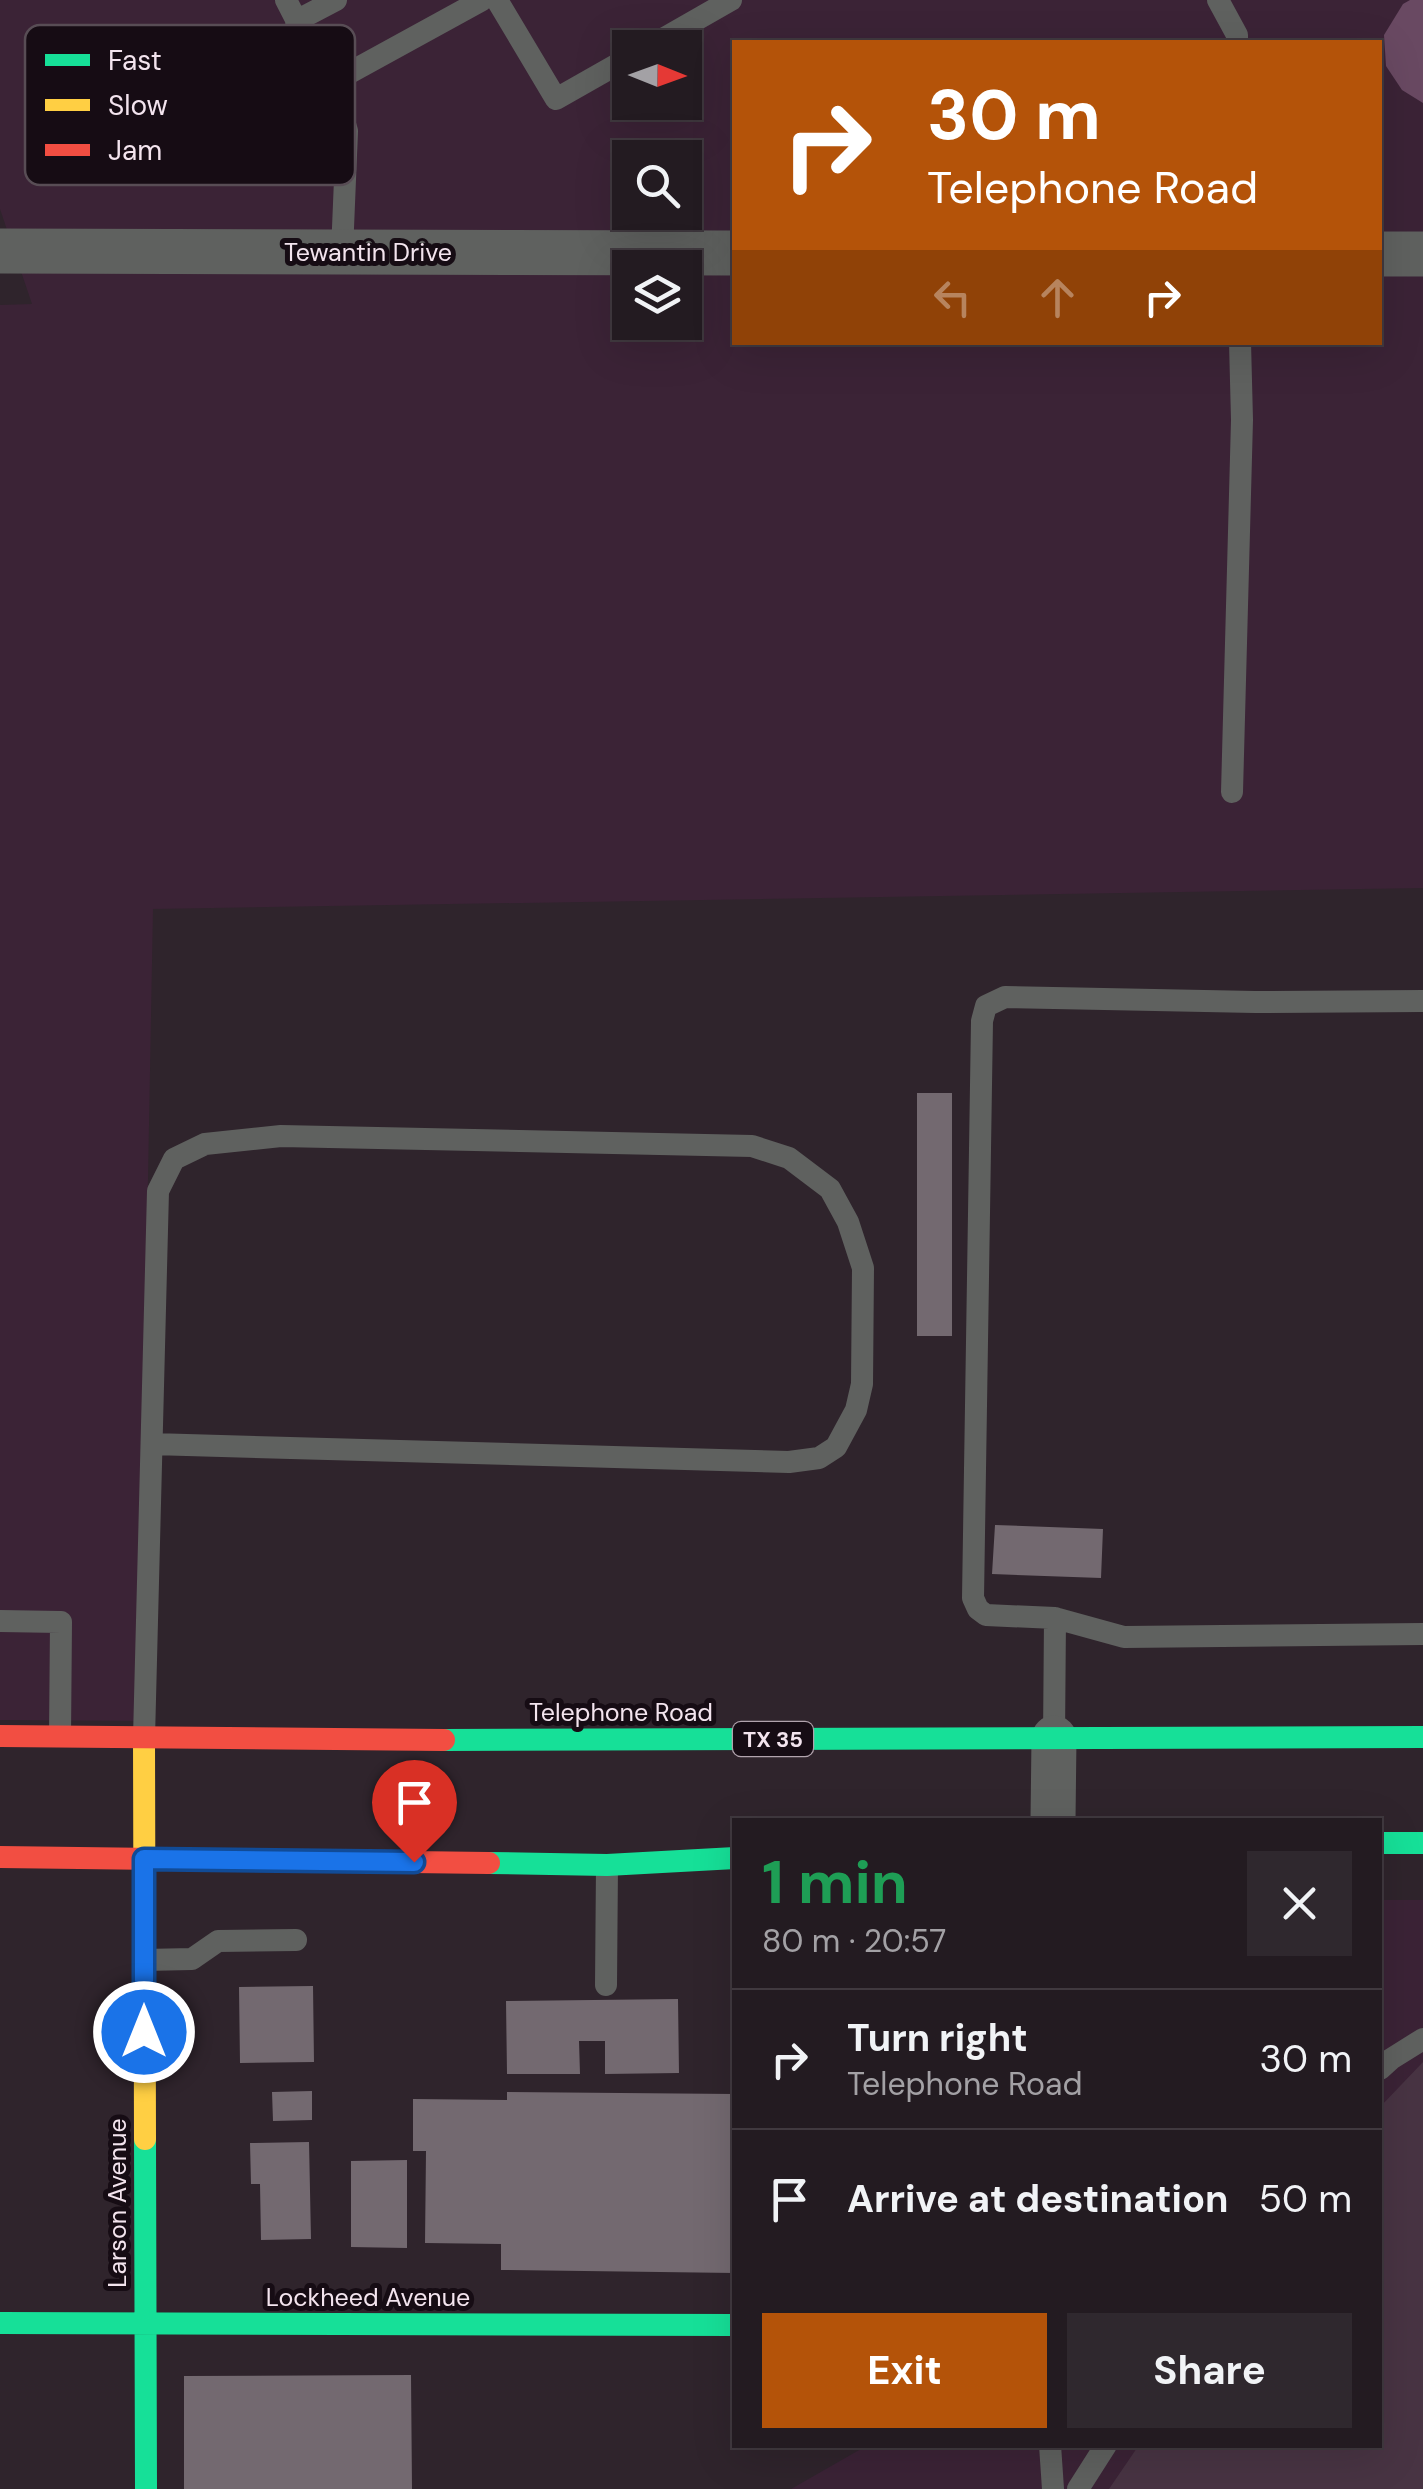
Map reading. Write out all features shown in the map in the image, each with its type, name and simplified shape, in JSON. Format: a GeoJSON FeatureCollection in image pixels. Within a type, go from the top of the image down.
{"type":"FeatureCollection","features":[{"type":"Feature","properties":{"kind":"main road","name":"Telephone Road"},"geometry":{"type":"LineString","coordinates":[[0,1736],[473,1740],[1423,1737]]}},
{"type":"Feature","properties":{"kind":"main road","name":"Larson Avenue"},"geometry":{"type":"LineString","coordinates":[[144,1738],[146,2489]]}},
{"type":"Feature","properties":{"kind":"main road"},"geometry":{"type":"LineString","coordinates":[[1382,1843],[1423,1843]]}},
{"type":"Feature","properties":{"kind":"main road"},"geometry":{"type":"LineString","coordinates":[[0,1856],[607,1865],[732,1858]]}},
{"type":"Feature","properties":{"kind":"main road","name":"Lockheed Avenue"},"geometry":{"type":"LineString","coordinates":[[0,2322],[732,2326]]}},
{"type":"Feature","properties":{"kind":"street","name":"Tewantin Drive"},"geometry":{"type":"LineString","coordinates":[[0,252],[732,253]]}},
{"type":"Feature","properties":{"kind":"street"},"geometry":{"type":"LineString","coordinates":[[1382,254],[1423,254]]}},
{"type":"Feature","properties":{"kind":"street"},"geometry":{"type":"LineString","coordinates":[[1053,1818],[1054,1738]]}},
{"type":"Feature","properties":{"kind":"lane"},"geometry":{"type":"LineString","coordinates":[[291,10],[336,0]]}},
{"type":"Feature","properties":{"kind":"lane"},"geometry":{"type":"LineString","coordinates":[[355,70],[482,0]]}},
{"type":"Feature","properties":{"kind":"lane"},"geometry":{"type":"LineString","coordinates":[[497,0],[556,100],[612,67]]}},
{"type":"Feature","properties":{"kind":"lane"},"geometry":{"type":"LineString","coordinates":[[678,30],[731,0]]}},
{"type":"Feature","properties":{"kind":"lane"},"geometry":{"type":"LineString","coordinates":[[1218,0],[1237,40]]}},
{"type":"Feature","properties":{"kind":"lane"},"geometry":{"type":"LineString","coordinates":[[342,252],[345,185]]}},
{"type":"Feature","properties":{"kind":"lane"},"geometry":{"type":"LineString","coordinates":[[1232,792],[1242,420],[1240,345]]}},
{"type":"Feature","properties":{"kind":"lane"},"geometry":{"type":"LineString","coordinates":[[1423,1002],[1005,997],[986,1006],[982,1021],[973,1598],[978,1610],[986,1615],[1055,1618],[1124,1637],[1423,1634]]}},
{"type":"Feature","properties":{"kind":"lane"},"geometry":{"type":"LineString","coordinates":[[144,1738],[158,1191],[174,1159],[204,1144],[281,1136],[752,1146],[790,1158],[830,1189],[848,1222],[863,1268],[862,1384],[856,1410],[836,1446],[819,1458],[789,1462],[152,1444]]}},
{"type":"Feature","properties":{"kind":"lane"},"geometry":{"type":"LineString","coordinates":[[1054,1738],[1055,1618]]}},
{"type":"Feature","properties":{"kind":"lane"},"geometry":{"type":"LineString","coordinates":[[0,1621],[61,1622],[60,1736]]}},
{"type":"Feature","properties":{"kind":"lane"},"geometry":{"type":"LineString","coordinates":[[606,1985],[607,1865]]}},
{"type":"Feature","properties":{"kind":"lane"},"geometry":{"type":"LineString","coordinates":[[144,1960],[192,1960],[218,1941],[296,1940]]}},
{"type":"Feature","properties":{"kind":"lane"},"geometry":{"type":"LineString","coordinates":[[1382,2067],[1423,2038]]}},
{"type":"Feature","properties":{"kind":"lane"},"geometry":{"type":"LineString","coordinates":[[1050,2448],[1053,2489]]}},
{"type":"Feature","properties":{"kind":"lane"},"geometry":{"type":"LineString","coordinates":[[1078,2489],[1104,2448]]}},
{"type":"Feature","properties":{"kind":"shaded area"},"geometry":{"type":"Polygon","coordinates":[[[0,0],[1423,0],[1423,888],[153,909],[138,1721],[0,1720],[0,305],[32,304],[0,209],[0,0]]]}},
{"type":"Feature","properties":{"kind":"shaded area"},"geometry":{"type":"Polygon","coordinates":[[[1423,0],[1423,103],[1402,90],[1386,66],[1384,35],[1403,4],[1423,0]]]}},
{"type":"Feature","properties":{"kind":"shaded area"},"geometry":{"type":"Polygon","coordinates":[[[1382,1900],[1423,1900],[1423,2489],[791,2489],[863,2448],[1382,2448],[1382,1900]]]}},
{"type":"Feature","properties":{"kind":"shaded area"},"geometry":{"type":"Polygon","coordinates":[[[1423,2062],[1423,2489],[1109,2489],[1137,2448],[1382,2448],[1382,2105],[1423,2062]]]}},
{"type":"Feature","properties":{"kind":"building"},"geometry":{"type":"Polygon","coordinates":[[[917,1093],[952,1093],[952,1336],[917,1336],[917,1093]]]}},
{"type":"Feature","properties":{"kind":"building"},"geometry":{"type":"Polygon","coordinates":[[[995,1525],[1103,1529],[1101,1578],[992,1574],[995,1525]]]}},
{"type":"Feature","properties":{"kind":"building"},"geometry":{"type":"Polygon","coordinates":[[[313,1986],[314,2062],[240,2063],[239,1987],[313,1986]]]}},
{"type":"Feature","properties":{"kind":"building"},"geometry":{"type":"Polygon","coordinates":[[[678,1999],[679,2073],[605,2074],[605,2041],[579,2041],[580,2074],[507,2074],[506,2001],[678,1999]]]}},
{"type":"Feature","properties":{"kind":"building"},"geometry":{"type":"Polygon","coordinates":[[[312,2091],[312,2120],[273,2121],[272,2092],[312,2091]]]}},
{"type":"Feature","properties":{"kind":"building"},"geometry":{"type":"Polygon","coordinates":[[[507,2092],[732,2094],[732,2273],[501,2270],[501,2244],[425,2243],[426,2151],[413,2151],[413,2099],[507,2100],[507,2092]]]}},
{"type":"Feature","properties":{"kind":"building"},"geometry":{"type":"Polygon","coordinates":[[[309,2142],[311,2239],[261,2240],[260,2184],[251,2184],[250,2143],[309,2142]]]}},
{"type":"Feature","properties":{"kind":"building"},"geometry":{"type":"Polygon","coordinates":[[[407,2160],[407,2248],[351,2247],[351,2161],[407,2160]]]}},
{"type":"Feature","properties":{"kind":"building"},"geometry":{"type":"Polygon","coordinates":[[[411,2375],[412,2489],[184,2489],[184,2376],[411,2375]]]}},
{"type":"Feature","properties":{"kind":"traffic: fast"},"geometry":{"type":"LineString","coordinates":[[444,1740],[1423,1737]]}},
{"type":"Feature","properties":{"kind":"traffic: fast"},"geometry":{"type":"LineString","coordinates":[[1382,1843],[1423,1843]]}},
{"type":"Feature","properties":{"kind":"traffic: fast"},"geometry":{"type":"LineString","coordinates":[[489,1863],[607,1865],[732,1858]]}},
{"type":"Feature","properties":{"kind":"traffic: fast"},"geometry":{"type":"LineString","coordinates":[[145,2139],[146,2489]]}},
{"type":"Feature","properties":{"kind":"traffic: fast"},"geometry":{"type":"LineString","coordinates":[[0,2323],[732,2325]]}},
{"type":"Feature","properties":{"kind":"traffic: slow"},"geometry":{"type":"LineString","coordinates":[[144,1738],[145,2139]]}},
{"type":"Feature","properties":{"kind":"traffic: jam"},"geometry":{"type":"LineString","coordinates":[[0,1736],[444,1740]]}},
{"type":"Feature","properties":{"kind":"traffic: jam"},"geometry":{"type":"LineString","coordinates":[[0,1857],[489,1863]]}},
{"type":"Feature","properties":{"kind":"route"},"geometry":{"type":"LineString","coordinates":[[144,2032],[144,1859],[414,1862]]}}]}
